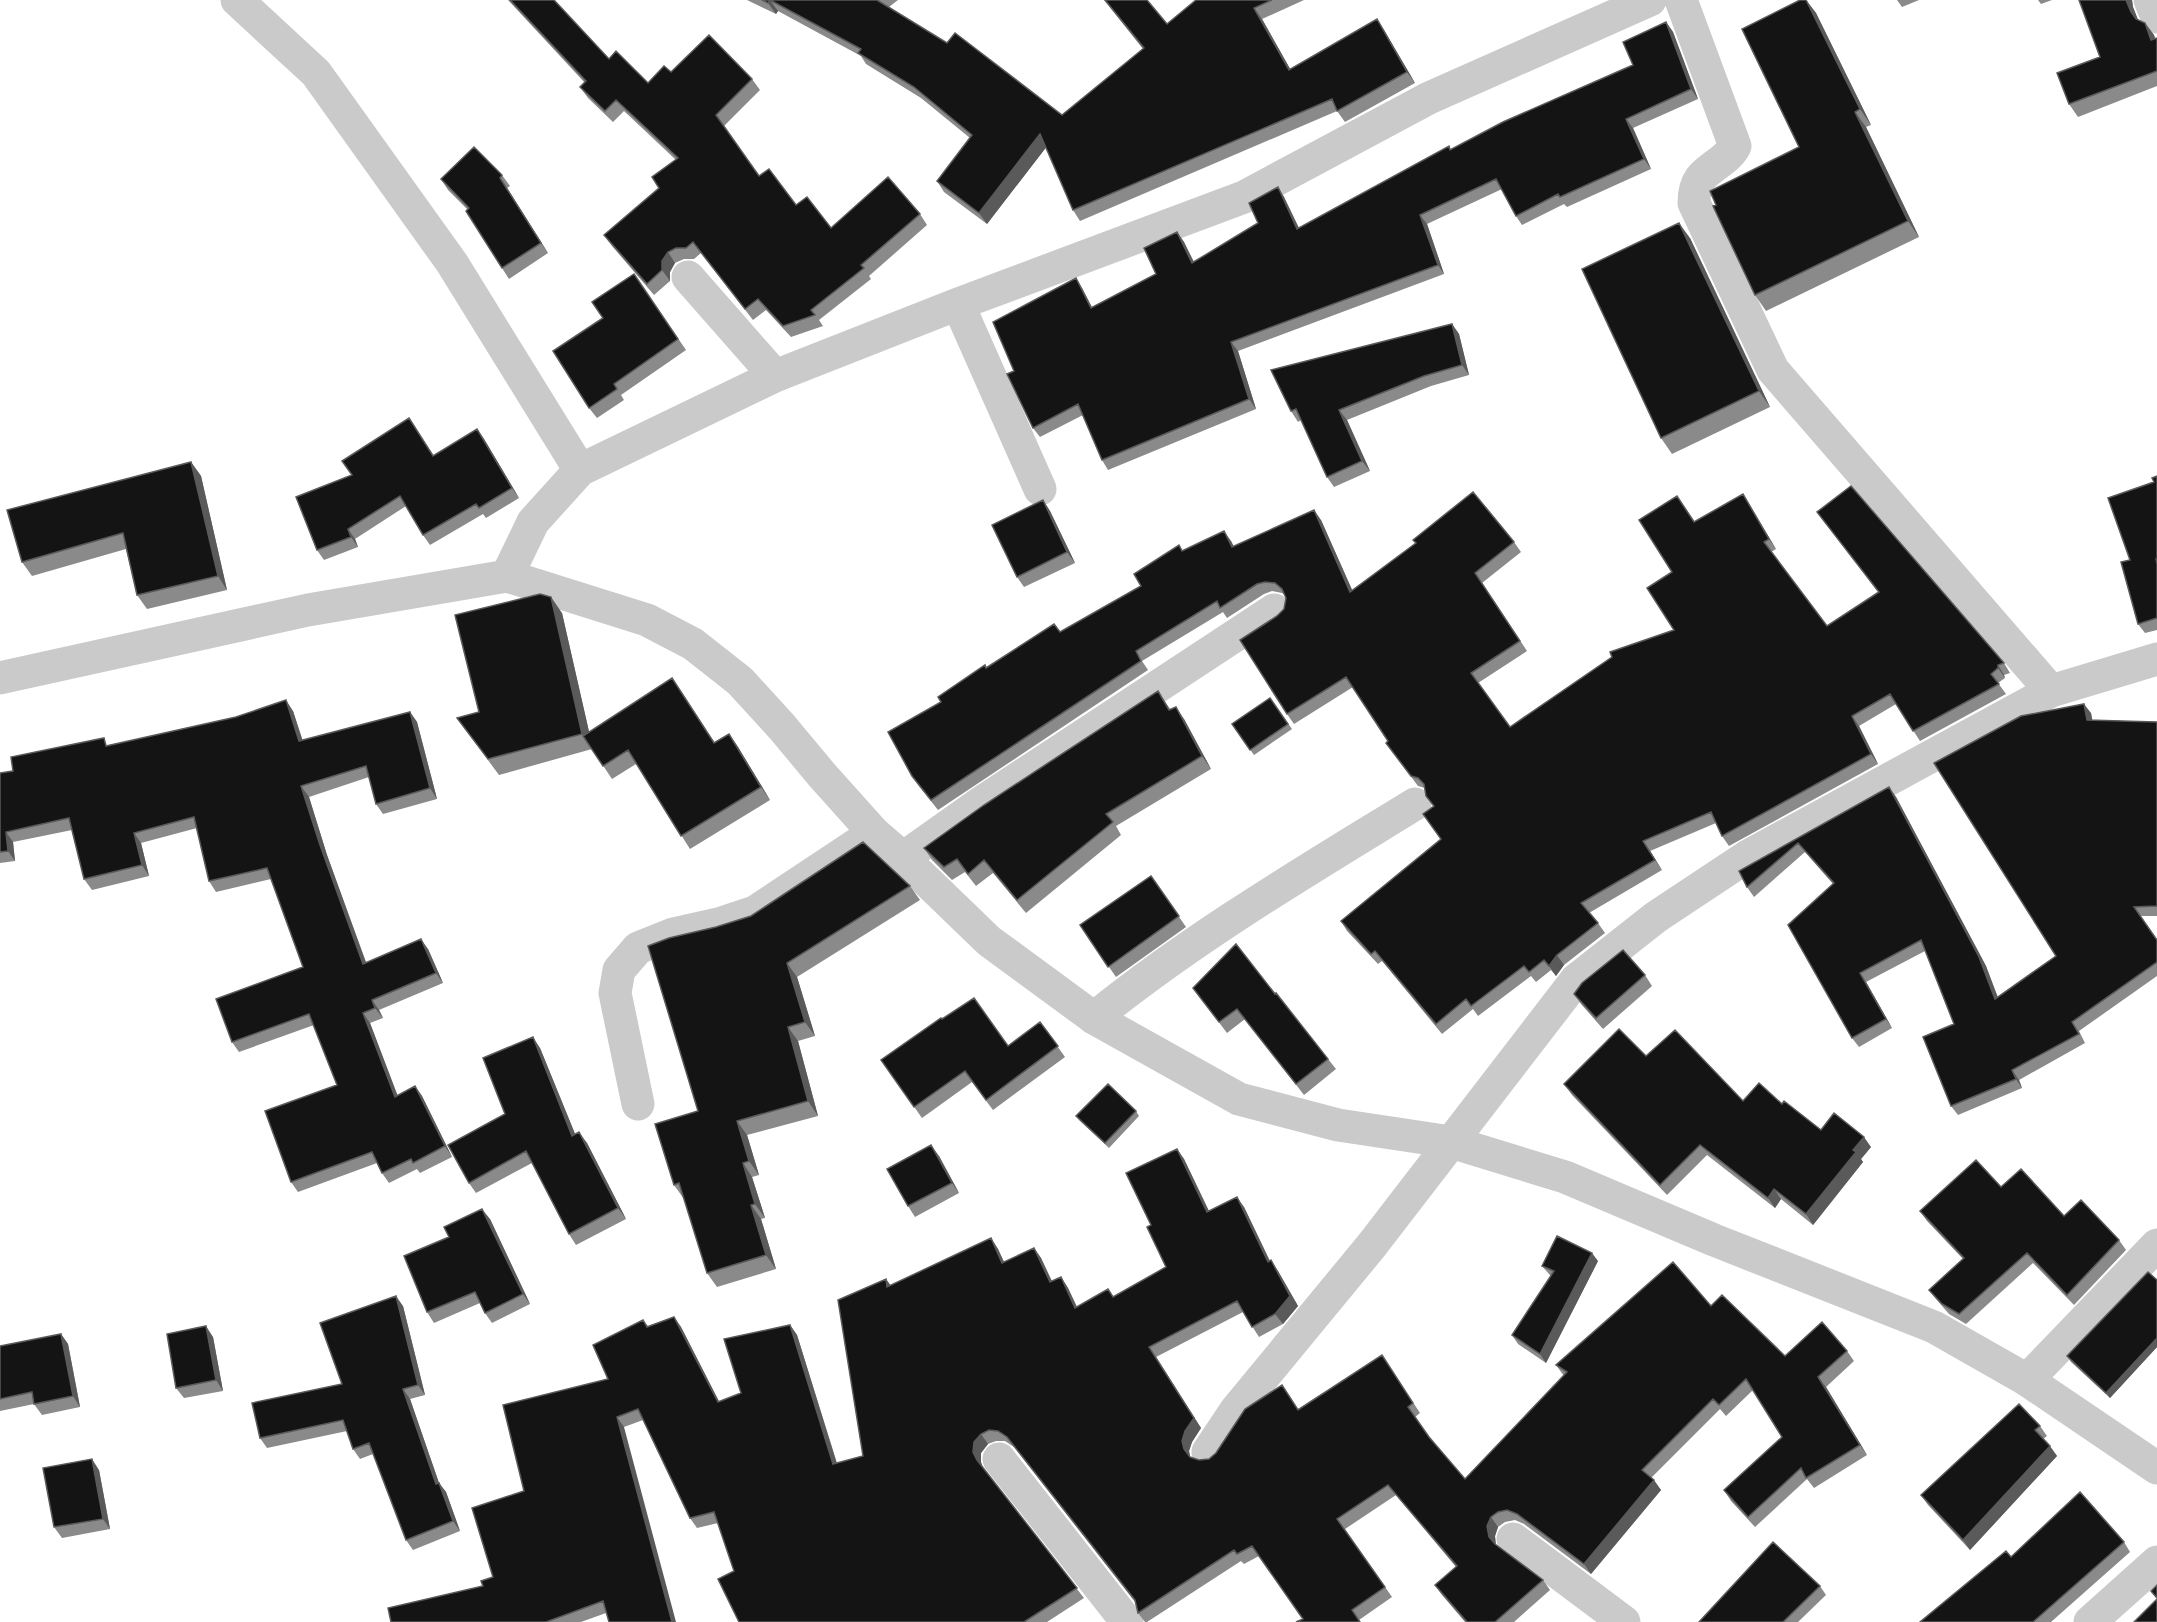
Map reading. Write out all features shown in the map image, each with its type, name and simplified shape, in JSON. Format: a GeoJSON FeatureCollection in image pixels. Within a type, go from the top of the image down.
{"type":"FeatureCollection","features":[{"type":"Feature","properties":{"kind":"street"},"geometry":{"type":"LineString","coordinates":[[237,0],[316,73],[452,263],[580,470]]}},
{"type":"Feature","properties":{"kind":"street"},"geometry":{"type":"LineString","coordinates":[[507,576],[533,522],[580,470],[775,376],[958,304],[1244,197],[1429,98],[1650,0]]}},
{"type":"Feature","properties":{"kind":"street"},"geometry":{"type":"LineString","coordinates":[[1681,0],[1735,146],[1730,155],[1700,179],[1695,190],[1694,203],[1773,370],[2051,691]]}},
{"type":"Feature","properties":{"kind":"street"},"geometry":{"type":"LineString","coordinates":[[2150,0],[2157,17]]}},
{"type":"Feature","properties":{"kind":"street"},"geometry":{"type":"LineString","coordinates":[[688,277],[775,376]]}},
{"type":"Feature","properties":{"kind":"street"},"geometry":{"type":"LineString","coordinates":[[958,304],[1040,489]]}},
{"type":"Feature","properties":{"kind":"street"},"geometry":{"type":"LineString","coordinates":[[0,678],[308,610],[507,576],[647,620],[693,644],[740,681],[874,833],[989,941],[1094,1018],[1239,1099],[1338,1125],[1451,1142],[1565,1177],[1714,1240],[1934,1327],[2027,1380],[2157,1468]]}},
{"type":"Feature","properties":{"kind":"street"},"geometry":{"type":"LineString","coordinates":[[903,858],[982,802],[1274,610]]}},
{"type":"Feature","properties":{"kind":"street"},"geometry":{"type":"LineString","coordinates":[[1208,1452],[1236,1410],[1372,1245],[1576,980],[1656,917],[1748,856],[2051,691],[2157,659]]}},
{"type":"Feature","properties":{"kind":"street"},"geometry":{"type":"LineString","coordinates":[[1094,1018],[1164,964],[1308,869],[1415,804]]}},
{"type":"Feature","properties":{"kind":"street"},"geometry":{"type":"LineString","coordinates":[[638,1104],[615,993],[619,970],[638,948],[673,934],[722,923],[754,912],[874,833]]}},
{"type":"Feature","properties":{"kind":"street"},"geometry":{"type":"LineString","coordinates":[[2027,1380],[2157,1245]]}},
{"type":"Feature","properties":{"kind":"street"},"geometry":{"type":"LineString","coordinates":[[999,1459],[1127,1622]]}},
{"type":"Feature","properties":{"kind":"street"},"geometry":{"type":"LineString","coordinates":[[1513,1539],[1624,1622]]}},
{"type":"Feature","properties":{"kind":"street"},"geometry":{"type":"LineString","coordinates":[[2090,1622],[2157,1562]]}},
{"type":"Feature","properties":{"kind":"building"},"geometry":{"type":"Polygon","coordinates":[[[510,0],[554,0],[609,59],[616,51],[648,83],[664,66],[671,72],[709,35],[752,79],[716,115],[759,176],[769,169],[796,205],[807,197],[831,228],[888,177],[920,214],[861,265],[864,268],[811,310],[815,315],[783,326],[758,299],[745,309],[693,242],[686,248],[676,248],[668,252],[662,261],[662,270],[647,284],[604,235],[659,188],[652,177],[678,158],[616,100],[605,111],[580,87],[586,81],[510,0]]]}},
{"type":"Feature","properties":{"kind":"building"},"geometry":{"type":"Polygon","coordinates":[[[770,0],[877,0],[947,43],[955,33],[1062,115],[1144,48],[1105,0],[1147,0],[1167,24],[1196,0],[1272,0],[1254,8],[1289,70],[1377,19],[1407,72],[1337,111],[1332,99],[1073,210],[1040,134],[979,213],[937,181],[972,135],[914,87],[858,53],[861,49],[770,0]]]}},
{"type":"Feature","properties":{"kind":"building"},"geometry":{"type":"Polygon","coordinates":[[[1800,0],[1806,0],[1860,109],[1855,112],[1908,221],[1755,295],[1713,206],[1716,205],[1710,191],[1799,147],[1742,29],[1800,0]]]}},
{"type":"Feature","properties":{"kind":"building"},"geometry":{"type":"Polygon","coordinates":[[[2079,0],[2126,0],[2136,19],[2145,23],[2151,40],[2157,38],[2157,71],[2069,104],[2057,73],[2100,57],[2079,0]]]}},
{"type":"Feature","properties":{"kind":"building"},"geometry":{"type":"Polygon","coordinates":[[[1666,22],[1691,89],[1626,119],[1644,159],[1560,197],[1558,194],[1516,216],[1496,179],[1420,215],[1438,265],[1231,342],[1249,399],[1102,460],[1078,404],[1033,428],[1007,374],[1014,371],[993,322],[1076,278],[1091,308],[1156,274],[1144,248],[1177,232],[1192,263],[1258,223],[1249,203],[1278,187],[1297,229],[1449,146],[1450,150],[1503,122],[1633,65],[1623,42],[1666,22]]]}},
{"type":"Feature","properties":{"kind":"building"},"geometry":{"type":"Polygon","coordinates":[[[474,147],[502,175],[500,178],[541,243],[502,268],[466,211],[469,208],[441,179],[474,147]]]}},
{"type":"Feature","properties":{"kind":"building"},"geometry":{"type":"Polygon","coordinates":[[[1679,223],[1759,391],[1661,438],[1582,269],[1679,223]]]}},
{"type":"Feature","properties":{"kind":"building"},"geometry":{"type":"Polygon","coordinates":[[[634,274],[678,339],[614,384],[617,389],[589,408],[553,351],[603,318],[592,302],[634,274]]]}},
{"type":"Feature","properties":{"kind":"building"},"geometry":{"type":"Polygon","coordinates":[[[1452,324],[1462,365],[1424,376],[1339,410],[1362,461],[1327,477],[1296,409],[1291,411],[1271,370],[1452,324]]]}},
{"type":"Feature","properties":{"kind":"building"},"geometry":{"type":"Polygon","coordinates":[[[409,418],[433,456],[477,429],[512,488],[479,508],[476,504],[423,535],[400,496],[348,529],[351,537],[317,550],[296,497],[352,475],[342,461],[409,418]]]}},
{"type":"Feature","properties":{"kind":"building"},"geometry":{"type":"Polygon","coordinates":[[[191,462],[218,576],[137,595],[123,533],[22,562],[7,510],[191,462]]]}},
{"type":"Feature","properties":{"kind":"building"},"geometry":{"type":"Polygon","coordinates":[[[2157,476],[2157,618],[2138,624],[2121,562],[2130,560],[2108,498],[2154,482],[2152,478],[2157,476]]]}},
{"type":"Feature","properties":{"kind":"building"},"geometry":{"type":"Polygon","coordinates":[[[1851,486],[2004,663],[1998,665],[1998,668],[1991,674],[1999,684],[1913,731],[1890,694],[1852,716],[1871,754],[1722,836],[1711,812],[1643,841],[1655,860],[1581,903],[1598,923],[1557,955],[1549,966],[1544,960],[1529,972],[1524,966],[1471,1006],[1466,999],[1436,1024],[1375,951],[1371,954],[1341,921],[1441,839],[1423,814],[1434,806],[1426,796],[1424,784],[1418,778],[1411,776],[1386,743],[1388,741],[1346,677],[1287,714],[1240,640],[1284,609],[1286,598],[1282,589],[1275,583],[1257,584],[1220,608],[1217,601],[1136,651],[1141,661],[931,800],[912,776],[888,732],[941,702],[938,697],[985,665],[986,668],[1054,624],[1060,632],[1141,586],[1134,574],[1179,545],[1182,551],[1224,531],[1232,547],[1314,510],[1350,592],[1416,543],[1413,540],[1473,492],[1514,542],[1475,573],[1520,641],[1471,673],[1510,727],[1612,657],[1610,652],[1674,630],[1647,588],[1672,572],[1639,520],[1677,496],[1694,522],[1743,494],[1769,539],[1764,542],[1827,626],[1879,592],[1817,512],[1851,486]]]}},
{"type":"Feature","properties":{"kind":"building"},"geometry":{"type":"Polygon","coordinates":[[[1043,500],[1067,552],[1017,577],[992,525],[1043,500]]]}},
{"type":"Feature","properties":{"kind":"building"},"geometry":{"type":"Polygon","coordinates":[[[540,594],[551,597],[582,734],[488,759],[457,718],[479,712],[455,615],[540,594]]]}},
{"type":"Feature","properties":{"kind":"building"},"geometry":{"type":"Polygon","coordinates":[[[672,678],[714,743],[729,734],[761,787],[681,836],[628,750],[603,766],[583,736],[672,678]]]}},
{"type":"Feature","properties":{"kind":"building"},"geometry":{"type":"Polygon","coordinates":[[[1158,691],[1169,710],[1176,707],[1202,756],[1106,814],[1113,822],[1017,900],[984,860],[968,874],[957,859],[944,867],[924,848],[984,805],[1158,691]]]}},
{"type":"Feature","properties":{"kind":"building"},"geometry":{"type":"Polygon","coordinates":[[[1270,698],[1288,724],[1250,750],[1232,724],[1270,698]]]}},
{"type":"Feature","properties":{"kind":"building"},"geometry":{"type":"Polygon","coordinates":[[[286,700],[299,741],[410,712],[430,788],[376,804],[366,766],[301,786],[363,964],[421,939],[436,973],[372,1000],[375,1008],[363,1013],[395,1097],[415,1086],[445,1146],[413,1163],[411,1159],[382,1173],[372,1152],[291,1182],[265,1111],[337,1085],[309,1014],[232,1042],[216,999],[303,967],[267,868],[209,881],[194,817],[134,833],[142,865],[84,879],[69,818],[6,832],[8,851],[0,852],[0,773],[13,771],[11,757],[104,738],[106,746],[236,717],[286,700]]]}},
{"type":"Feature","properties":{"kind":"building"},"geometry":{"type":"Polygon","coordinates":[[[2084,704],[2087,720],[2157,722],[2157,906],[2134,907],[2157,940],[2157,962],[2072,1022],[2079,1034],[2012,1070],[2016,1079],[1951,1106],[1923,1037],[1954,1024],[1921,940],[1860,973],[1886,1019],[1852,1038],[1788,925],[1834,883],[1798,843],[1747,887],[1739,871],[1889,787],[1979,957],[1995,999],[2056,956],[1934,763],[2021,716],[2084,704]]]}},
{"type":"Feature","properties":{"kind":"building"},"geometry":{"type":"Polygon","coordinates":[[[863,842],[910,886],[787,963],[805,1022],[788,1027],[808,1101],[737,1121],[749,1161],[743,1163],[755,1204],[751,1205],[766,1255],[707,1273],[679,1183],[674,1185],[655,1124],[698,1111],[648,946],[669,938],[751,916],[863,842]]]}},
{"type":"Feature","properties":{"kind":"building"},"geometry":{"type":"Polygon","coordinates":[[[1151,876],[1179,916],[1108,967],[1080,925],[1151,876]]]}},
{"type":"Feature","properties":{"kind":"building"},"geometry":{"type":"Polygon","coordinates":[[[1236,944],[1328,1059],[1296,1084],[1237,1009],[1219,1022],[1193,988],[1236,944]]]}},
{"type":"Feature","properties":{"kind":"building"},"geometry":{"type":"Polygon","coordinates":[[[1623,950],[1645,975],[1596,1018],[1574,994],[1582,983],[1623,950]]]}},
{"type":"Feature","properties":{"kind":"building"},"geometry":{"type":"Polygon","coordinates":[[[974,998],[1008,1046],[1040,1022],[1058,1046],[986,1100],[965,1071],[914,1107],[881,1060],[974,998]]]}},
{"type":"Feature","properties":{"kind":"building"},"geometry":{"type":"Polygon","coordinates":[[[1619,1029],[1646,1056],[1675,1030],[1743,1101],[1759,1083],[1782,1104],[1784,1101],[1821,1130],[1834,1113],[1864,1137],[1853,1150],[1856,1152],[1806,1214],[1774,1189],[1768,1198],[1700,1145],[1660,1185],[1564,1084],[1619,1029]]]}},
{"type":"Feature","properties":{"kind":"building"},"geometry":{"type":"Polygon","coordinates":[[[533,1037],[572,1136],[579,1132],[618,1208],[569,1234],[526,1151],[469,1183],[448,1145],[505,1114],[483,1058],[533,1037]]]}},
{"type":"Feature","properties":{"kind":"building"},"geometry":{"type":"Polygon","coordinates":[[[1108,1084],[1136,1111],[1105,1143],[1076,1116],[1108,1084]]]}},
{"type":"Feature","properties":{"kind":"building"},"geometry":{"type":"Polygon","coordinates":[[[931,1145],[952,1183],[908,1206],[887,1169],[931,1145]]]}},
{"type":"Feature","properties":{"kind":"building"},"geometry":{"type":"Polygon","coordinates":[[[1177,1149],[1207,1212],[1237,1197],[1268,1262],[1271,1260],[1290,1296],[1275,1314],[1252,1327],[1237,1301],[1149,1347],[1194,1418],[1185,1431],[1182,1441],[1190,1457],[1199,1460],[1209,1459],[1216,1453],[1245,1409],[1282,1385],[1298,1410],[1382,1355],[1413,1403],[1408,1407],[1429,1437],[1465,1479],[1567,1372],[1556,1365],[1673,1262],[1711,1306],[1722,1295],[1785,1356],[1822,1322],[1847,1351],[1818,1377],[1860,1445],[1806,1478],[1801,1468],[1748,1517],[1724,1490],[1782,1437],[1746,1379],[1719,1405],[1713,1399],[1642,1470],[1654,1480],[1584,1564],[1517,1514],[1507,1510],[1491,1517],[1487,1526],[1489,1537],[1543,1580],[1495,1622],[1467,1622],[1435,1585],[1457,1566],[1388,1485],[1337,1519],[1385,1587],[1352,1610],[1360,1622],[1296,1622],[1303,1619],[1252,1546],[1237,1554],[1234,1550],[1138,1613],[1135,1600],[1007,1437],[998,1431],[989,1430],[981,1434],[974,1442],[973,1452],[977,1460],[1077,1588],[1024,1622],[739,1622],[718,1579],[734,1571],[714,1512],[690,1518],[638,1409],[617,1417],[672,1622],[609,1622],[603,1601],[546,1622],[391,1622],[388,1608],[483,1586],[481,1581],[493,1577],[472,1508],[524,1491],[503,1405],[608,1379],[593,1345],[643,1320],[647,1327],[674,1317],[718,1402],[741,1393],[724,1339],[790,1325],[833,1464],[863,1456],[838,1300],[886,1279],[887,1287],[991,1238],[1002,1263],[1034,1248],[1050,1282],[1061,1277],[1075,1308],[1108,1289],[1113,1297],[1166,1267],[1147,1227],[1151,1225],[1126,1173],[1177,1149]]]}},
{"type":"Feature","properties":{"kind":"building"},"geometry":{"type":"Polygon","coordinates":[[[1976,1160],[2001,1187],[2021,1169],[2064,1216],[2081,1200],[2119,1240],[2067,1295],[2027,1253],[1959,1314],[1942,1304],[1929,1290],[1964,1258],[1920,1211],[1976,1160]]]}},
{"type":"Feature","properties":{"kind":"building"},"geometry":{"type":"Polygon","coordinates":[[[482,1209],[523,1294],[485,1313],[475,1292],[427,1312],[404,1256],[449,1237],[444,1227],[482,1209]]]}},
{"type":"Feature","properties":{"kind":"building"},"geometry":{"type":"Polygon","coordinates":[[[1557,1236],[1592,1253],[1540,1354],[1512,1335],[1554,1271],[1542,1266],[1557,1236]]]}},
{"type":"Feature","properties":{"kind":"building"},"geometry":{"type":"Polygon","coordinates":[[[2148,1272],[2157,1280],[2157,1338],[2106,1393],[2067,1356],[2148,1272]]]}},
{"type":"Feature","properties":{"kind":"building"},"geometry":{"type":"Polygon","coordinates":[[[396,1296],[418,1385],[403,1389],[436,1484],[439,1483],[453,1521],[406,1540],[369,1443],[353,1449],[343,1420],[260,1438],[252,1403],[342,1384],[320,1323],[396,1296]]]}},
{"type":"Feature","properties":{"kind":"building"},"geometry":{"type":"Polygon","coordinates":[[[206,1326],[216,1380],[176,1388],[167,1334],[206,1326]]]}},
{"type":"Feature","properties":{"kind":"building"},"geometry":{"type":"Polygon","coordinates":[[[61,1334],[73,1396],[34,1404],[32,1392],[0,1399],[0,1346],[61,1334]]]}},
{"type":"Feature","properties":{"kind":"building"},"geometry":{"type":"Polygon","coordinates":[[[2019,1404],[2040,1426],[2035,1430],[2050,1446],[1963,1540],[1921,1495],[2019,1404]]]}},
{"type":"Feature","properties":{"kind":"building"},"geometry":{"type":"Polygon","coordinates":[[[92,1459],[103,1519],[54,1527],[43,1468],[92,1459]]]}},
{"type":"Feature","properties":{"kind":"building"},"geometry":{"type":"Polygon","coordinates":[[[2080,1492],[2124,1542],[2033,1622],[1920,1622],[2006,1551],[2011,1557],[2080,1492]]]}},
{"type":"Feature","properties":{"kind":"building"},"geometry":{"type":"Polygon","coordinates":[[[1773,1542],[1820,1586],[1783,1622],[1699,1622],[1773,1542]]]}},
{"type":"Feature","properties":{"kind":"building"},"geometry":{"type":"Polygon","coordinates":[[[2157,1585],[2157,1598],[2151,1591],[2157,1585]]]}},
{"type":"Feature","properties":{"kind":"building"},"geometry":{"type":"Polygon","coordinates":[[[2157,1599],[2157,1622],[2134,1622],[2157,1599]]]}}]}
